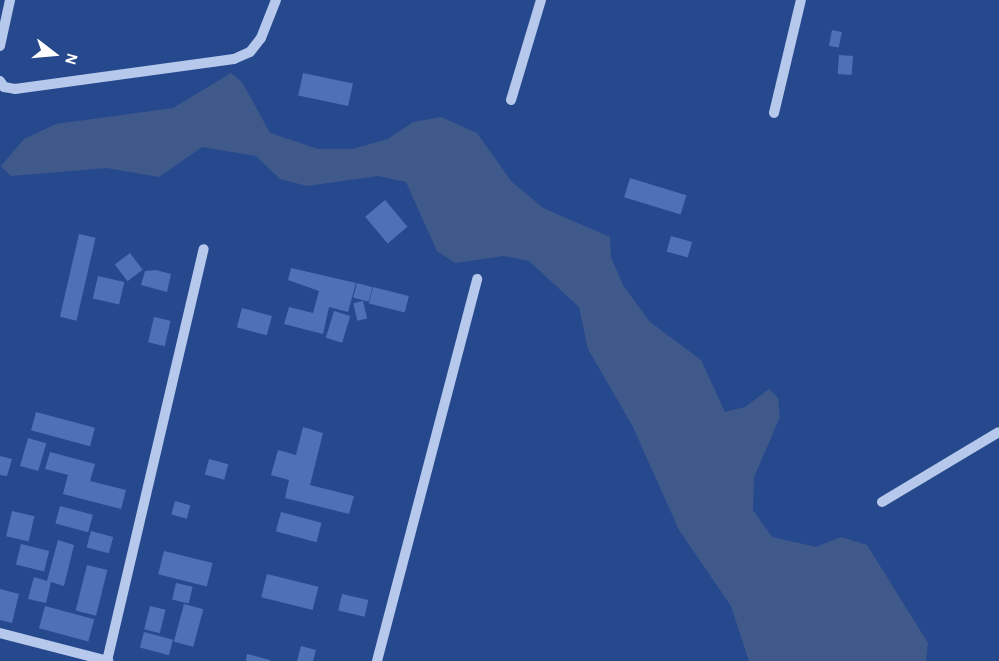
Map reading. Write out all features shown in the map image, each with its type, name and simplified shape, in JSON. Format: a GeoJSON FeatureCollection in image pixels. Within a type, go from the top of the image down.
{"type":"FeatureCollection","features":[{"type":"Feature","properties":{"kind":"street"},"geometry":{"type":"LineString","coordinates":[[0,46],[10,0]]}},
{"type":"Feature","properties":{"kind":"street"},"geometry":{"type":"LineString","coordinates":[[0,81],[3,87],[15,89],[234,59],[250,52],[261,38],[276,0]]}},
{"type":"Feature","properties":{"kind":"street"},"geometry":{"type":"LineString","coordinates":[[511,100],[541,0]]}},
{"type":"Feature","properties":{"kind":"street"},"geometry":{"type":"LineString","coordinates":[[774,112],[801,0]]}},
{"type":"Feature","properties":{"kind":"street"},"geometry":{"type":"LineString","coordinates":[[0,633],[108,661],[204,249]]}},
{"type":"Feature","properties":{"kind":"street"},"geometry":{"type":"LineString","coordinates":[[377,661],[477,279]]}},
{"type":"Feature","properties":{"kind":"street"},"geometry":{"type":"LineString","coordinates":[[882,502],[999,432]]}},
{"type":"Feature","properties":{"kind":"water"},"geometry":{"type":"Polygon","coordinates":[[[231,73],[242,82],[270,133],[318,149],[352,149],[388,139],[413,122],[441,117],[477,133],[511,181],[543,208],[610,237],[611,257],[623,285],[650,322],[701,360],[725,412],[745,407],[769,389],[778,398],[780,417],[754,477],[753,510],[772,537],[816,547],[841,537],[867,545],[928,643],[926,661],[749,661],[731,606],[679,530],[633,427],[588,349],[579,307],[529,261],[504,256],[455,263],[437,251],[406,182],[378,176],[307,186],[280,179],[256,156],[202,147],[159,177],[107,168],[11,176],[1,166],[24,139],[56,124],[173,108],[231,73]]]}},
{"type":"Feature","properties":{"kind":"building"},"geometry":{"type":"Polygon","coordinates":[[[832,30],[842,32],[839,48],[829,46],[832,30]]]}},
{"type":"Feature","properties":{"kind":"building"},"geometry":{"type":"Polygon","coordinates":[[[839,55],[853,56],[852,75],[838,74],[839,55]]]}},
{"type":"Feature","properties":{"kind":"building"},"geometry":{"type":"Polygon","coordinates":[[[303,73],[353,84],[348,106],[298,95],[303,73]]]}},
{"type":"Feature","properties":{"kind":"building"},"geometry":{"type":"Polygon","coordinates":[[[630,178],[686,195],[681,214],[624,197],[630,178]]]}},
{"type":"Feature","properties":{"kind":"building"},"geometry":{"type":"Polygon","coordinates":[[[385,200],[407,227],[388,244],[365,217],[385,200]]]}},
{"type":"Feature","properties":{"kind":"building"},"geometry":{"type":"Polygon","coordinates":[[[79,234],[96,238],[76,321],[60,317],[79,234]]]}},
{"type":"Feature","properties":{"kind":"building"},"geometry":{"type":"Polygon","coordinates":[[[671,236],[692,242],[688,257],[667,251],[671,236]]]}},
{"type":"Feature","properties":{"kind":"building"},"geometry":{"type":"Polygon","coordinates":[[[130,253],[143,270],[127,281],[115,264],[130,253]]]}},
{"type":"Feature","properties":{"kind":"building"},"geometry":{"type":"Polygon","coordinates":[[[291,268],[356,283],[348,312],[329,307],[323,334],[284,324],[289,307],[313,313],[319,291],[288,280],[291,268]]]}},
{"type":"Feature","properties":{"kind":"building"},"geometry":{"type":"Polygon","coordinates":[[[156,270],[171,274],[167,292],[141,285],[145,271],[156,270]]]}},
{"type":"Feature","properties":{"kind":"building"},"geometry":{"type":"Polygon","coordinates":[[[98,276],[124,282],[119,304],[93,298],[98,276]]]}},
{"type":"Feature","properties":{"kind":"building"},"geometry":{"type":"Polygon","coordinates":[[[357,283],[372,287],[369,302],[353,297],[357,283]]]}},
{"type":"Feature","properties":{"kind":"building"},"geometry":{"type":"Polygon","coordinates":[[[373,287],[409,296],[405,312],[369,303],[373,287]]]}},
{"type":"Feature","properties":{"kind":"building"},"geometry":{"type":"Polygon","coordinates":[[[363,301],[367,319],[357,321],[353,303],[363,301]]]}},
{"type":"Feature","properties":{"kind":"building"},"geometry":{"type":"Polygon","coordinates":[[[242,308],[272,316],[267,335],[237,327],[242,308]]]}},
{"type":"Feature","properties":{"kind":"building"},"geometry":{"type":"Polygon","coordinates":[[[334,311],[350,316],[342,343],[326,338],[334,311]]]}},
{"type":"Feature","properties":{"kind":"building"},"geometry":{"type":"Polygon","coordinates":[[[154,317],[171,321],[165,346],[148,342],[154,317]]]}},
{"type":"Feature","properties":{"kind":"building"},"geometry":{"type":"Polygon","coordinates":[[[36,412],[95,428],[90,446],[31,430],[36,412]]]}},
{"type":"Feature","properties":{"kind":"building"},"geometry":{"type":"Polygon","coordinates":[[[303,427],[323,433],[310,485],[354,496],[349,514],[285,498],[289,480],[271,475],[278,450],[296,455],[303,427]]]}},
{"type":"Feature","properties":{"kind":"building"},"geometry":{"type":"Polygon","coordinates":[[[28,438],[46,443],[38,471],[20,466],[28,438]]]}},
{"type":"Feature","properties":{"kind":"building"},"geometry":{"type":"Polygon","coordinates":[[[50,452],[95,464],[90,481],[126,490],[121,509],[63,494],[68,475],[45,469],[50,452]]]}},
{"type":"Feature","properties":{"kind":"building"},"geometry":{"type":"Polygon","coordinates":[[[0,456],[12,459],[7,476],[0,475],[0,456]]]}},
{"type":"Feature","properties":{"kind":"building"},"geometry":{"type":"Polygon","coordinates":[[[209,459],[228,464],[224,480],[205,474],[209,459]]]}},
{"type":"Feature","properties":{"kind":"building"},"geometry":{"type":"Polygon","coordinates":[[[175,501],[190,505],[187,519],[171,515],[175,501]]]}},
{"type":"Feature","properties":{"kind":"building"},"geometry":{"type":"Polygon","coordinates":[[[60,506],[93,515],[88,532],[55,523],[60,506]]]}},
{"type":"Feature","properties":{"kind":"building"},"geometry":{"type":"Polygon","coordinates":[[[12,511],[34,516],[29,542],[6,536],[12,511]]]}},
{"type":"Feature","properties":{"kind":"building"},"geometry":{"type":"Polygon","coordinates":[[[281,512],[322,523],[316,542],[276,531],[281,512]]]}},
{"type":"Feature","properties":{"kind":"building"},"geometry":{"type":"Polygon","coordinates":[[[91,531],[113,537],[109,553],[87,547],[91,531]]]}},
{"type":"Feature","properties":{"kind":"building"},"geometry":{"type":"Polygon","coordinates":[[[58,540],[74,545],[64,586],[51,582],[46,603],[28,599],[34,577],[47,581],[58,540]]]}},
{"type":"Feature","properties":{"kind":"building"},"geometry":{"type":"Polygon","coordinates":[[[21,544],[49,551],[44,571],[16,564],[21,544]]]}},
{"type":"Feature","properties":{"kind":"building"},"geometry":{"type":"Polygon","coordinates":[[[164,551],[213,563],[207,586],[158,574],[164,551]]]}},
{"type":"Feature","properties":{"kind":"building"},"geometry":{"type":"Polygon","coordinates":[[[87,565],[107,570],[96,616],[76,611],[87,565]]]}},
{"type":"Feature","properties":{"kind":"building"},"geometry":{"type":"Polygon","coordinates":[[[267,574],[318,587],[313,610],[261,597],[267,574]]]}},
{"type":"Feature","properties":{"kind":"building"},"geometry":{"type":"Polygon","coordinates":[[[176,583],[193,587],[189,603],[172,600],[176,583]]]}},
{"type":"Feature","properties":{"kind":"building"},"geometry":{"type":"Polygon","coordinates":[[[0,589],[19,594],[12,623],[0,620],[0,589]]]}},
{"type":"Feature","properties":{"kind":"building"},"geometry":{"type":"Polygon","coordinates":[[[342,594],[368,600],[364,617],[338,611],[342,594]]]}},
{"type":"Feature","properties":{"kind":"building"},"geometry":{"type":"Polygon","coordinates":[[[184,604],[203,609],[193,647],[174,642],[184,604]]]}},
{"type":"Feature","properties":{"kind":"building"},"geometry":{"type":"Polygon","coordinates":[[[45,606],[94,619],[88,641],[39,628],[45,606]]]}},
{"type":"Feature","properties":{"kind":"building"},"geometry":{"type":"Polygon","coordinates":[[[150,606],[166,610],[160,633],[144,629],[150,606]]]}},
{"type":"Feature","properties":{"kind":"building"},"geometry":{"type":"Polygon","coordinates":[[[144,632],[173,640],[169,655],[140,647],[144,632]]]}},
{"type":"Feature","properties":{"kind":"building"},"geometry":{"type":"Polygon","coordinates":[[[301,646],[316,650],[313,661],[297,661],[301,646]]]}},
{"type":"Feature","properties":{"kind":"building"},"geometry":{"type":"Polygon","coordinates":[[[247,654],[270,660],[270,661],[246,661],[247,654]]]}}]}
